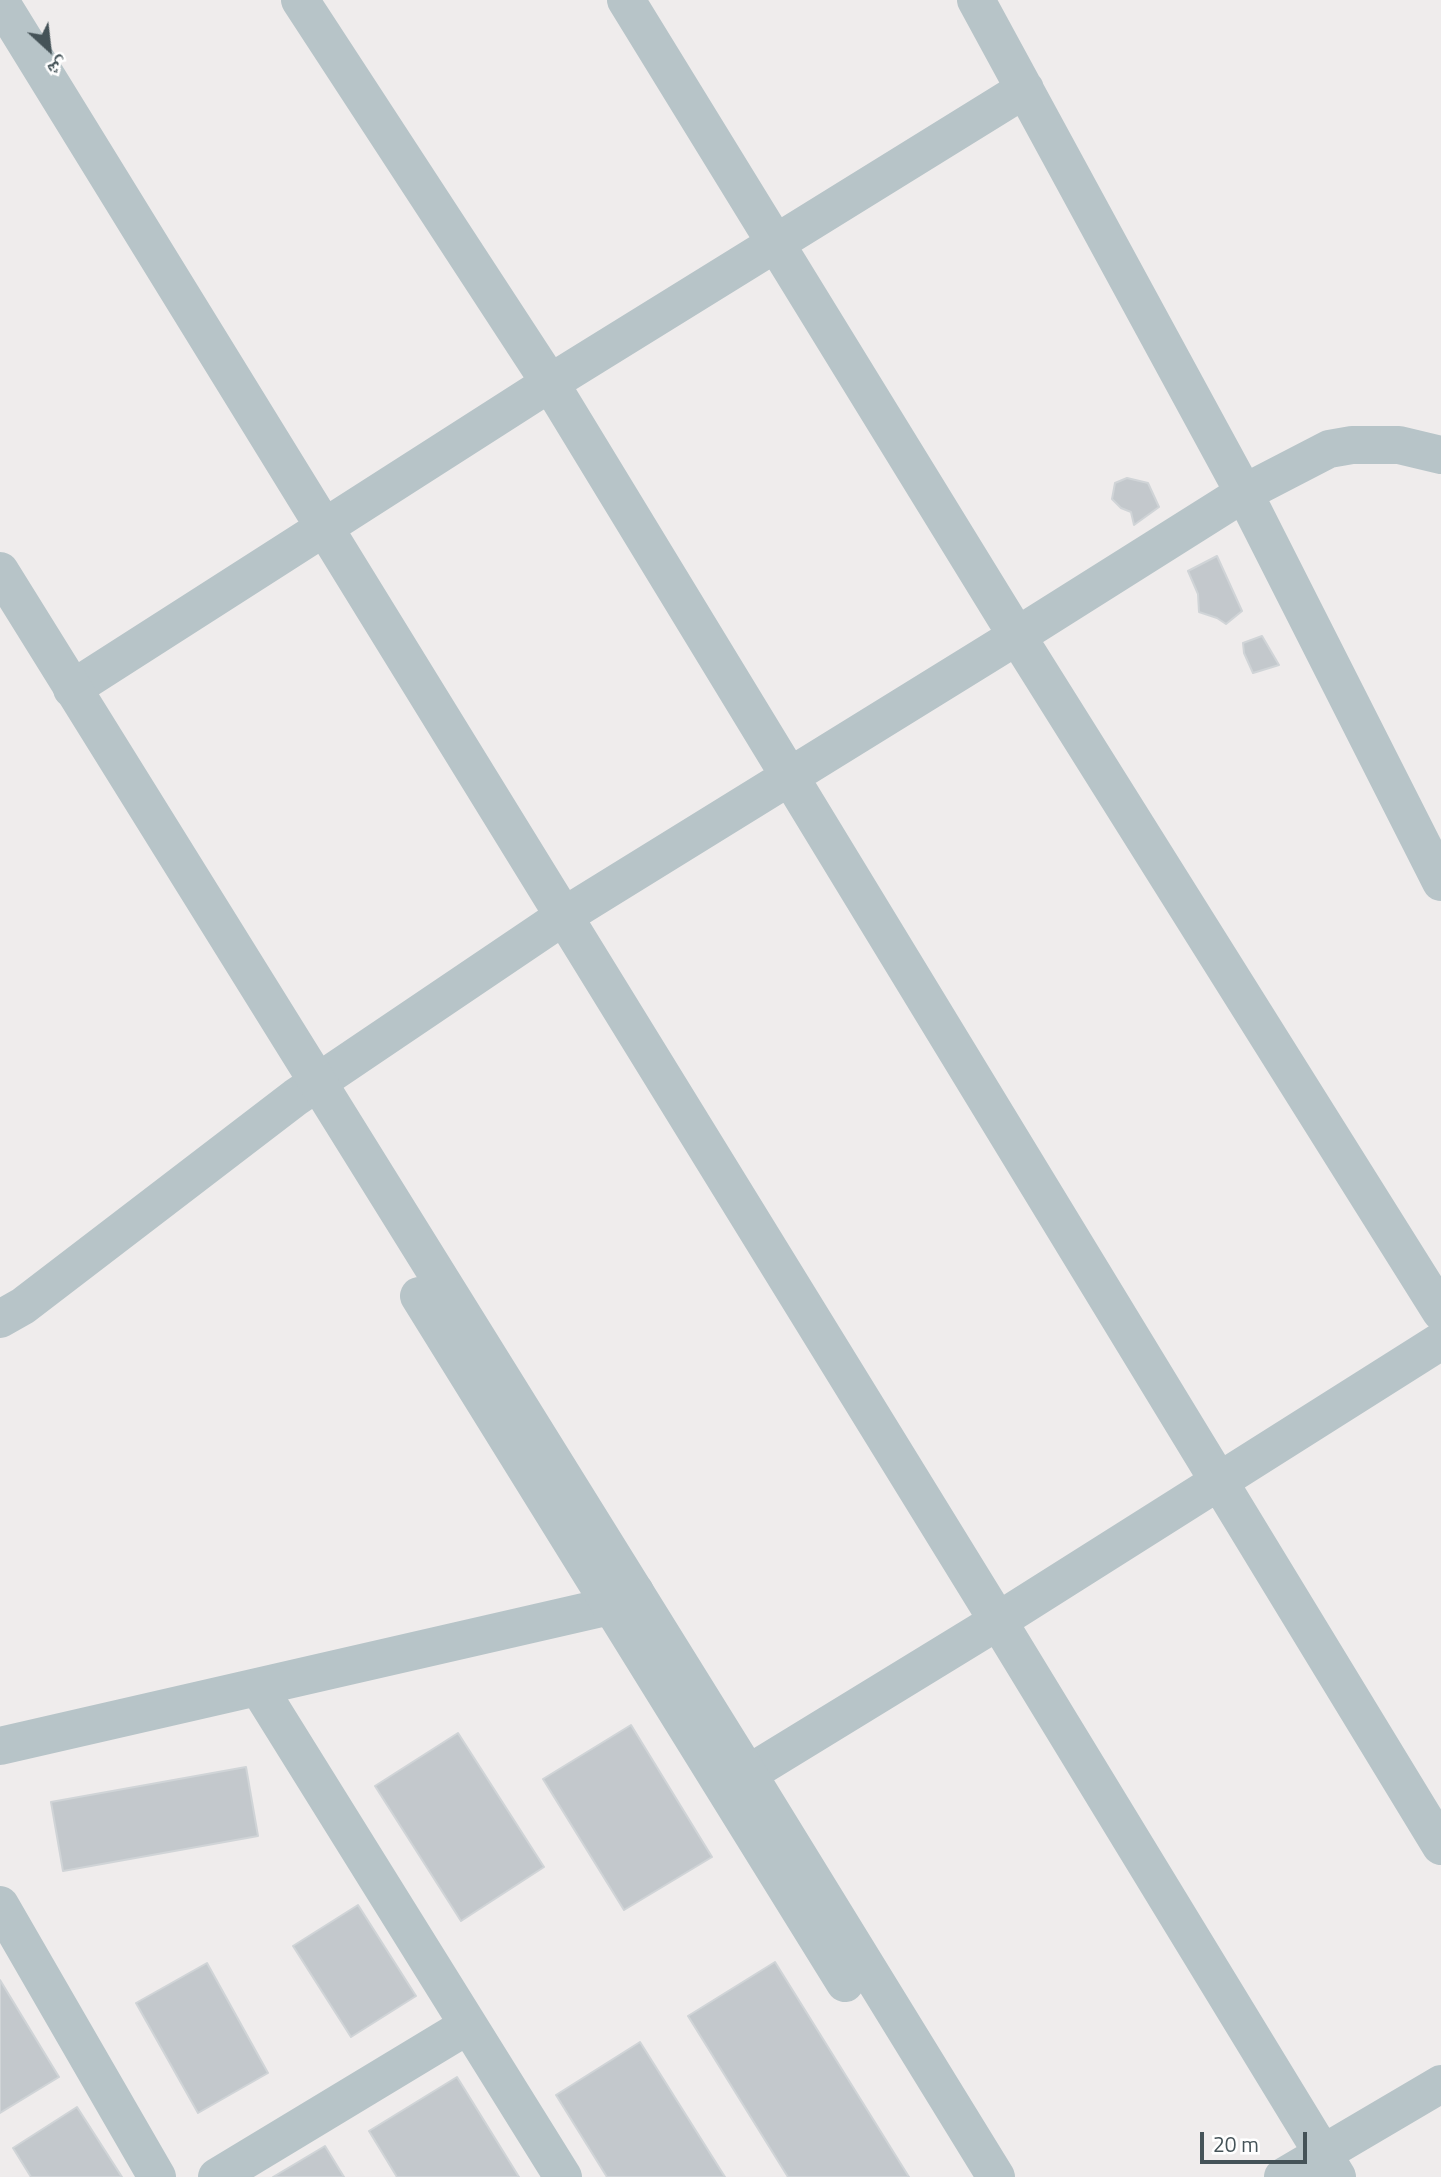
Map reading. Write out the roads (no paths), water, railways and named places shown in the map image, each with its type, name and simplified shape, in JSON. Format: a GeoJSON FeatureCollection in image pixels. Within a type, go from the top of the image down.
{"type":"FeatureCollection","features":[{"type":"Feature","properties":{"kind":"street"},"geometry":{"type":"LineString","coordinates":[[300,0],[550,383],[1441,1846]]}},
{"type":"Feature","properties":{"kind":"street"},"geometry":{"type":"LineString","coordinates":[[626,0],[1017,636],[1441,1312]]}},
{"type":"Feature","properties":{"kind":"street"},"geometry":{"type":"LineString","coordinates":[[976,0],[1244,492],[1441,882]]}},
{"type":"Feature","properties":{"kind":"street"},"geometry":{"type":"LineString","coordinates":[[0,1],[998,1621],[1330,2166]]}},
{"type":"Feature","properties":{"kind":"street"},"geometry":{"type":"LineString","coordinates":[[72,689],[550,383],[1025,89]]}},
{"type":"Feature","properties":{"kind":"street"},"geometry":{"type":"LineString","coordinates":[[0,1319],[23,1306],[307,1090],[564,916],[1244,492],[1329,449],[1376,443],[1399,445],[1441,455]]}},
{"type":"Feature","properties":{"kind":"street"},"geometry":{"type":"LineString","coordinates":[[0,572],[72,689],[307,1090]]}},
{"type":"Feature","properties":{"kind":"street"},"geometry":{"type":"LineString","coordinates":[[0,615],[307,1090],[623,1599],[966,2177]]}},
{"type":"Feature","properties":{"kind":"street"},"geometry":{"type":"LineString","coordinates":[[748,1774],[998,1621],[1441,1341]]}},
{"type":"Feature","properties":{"kind":"street"},"geometry":{"type":"LineString","coordinates":[[0,1746],[623,1599]]}},
{"type":"Feature","properties":{"kind":"street"},"geometry":{"type":"LineString","coordinates":[[623,1599],[748,1774],[996,2177]]}},
{"type":"Feature","properties":{"kind":"street"},"geometry":{"type":"LineString","coordinates":[[258,1686],[563,2177]]}},
{"type":"Feature","properties":{"kind":"street"},"geometry":{"type":"LineString","coordinates":[[0,1905],[157,2177]]}},
{"type":"Feature","properties":{"kind":"street"},"geometry":{"type":"LineString","coordinates":[[217,2177],[467,2026]]}},
{"type":"Feature","properties":{"kind":"street"},"geometry":{"type":"LineString","coordinates":[[1283,2177],[1330,2166],[1441,2084]]}}]}
